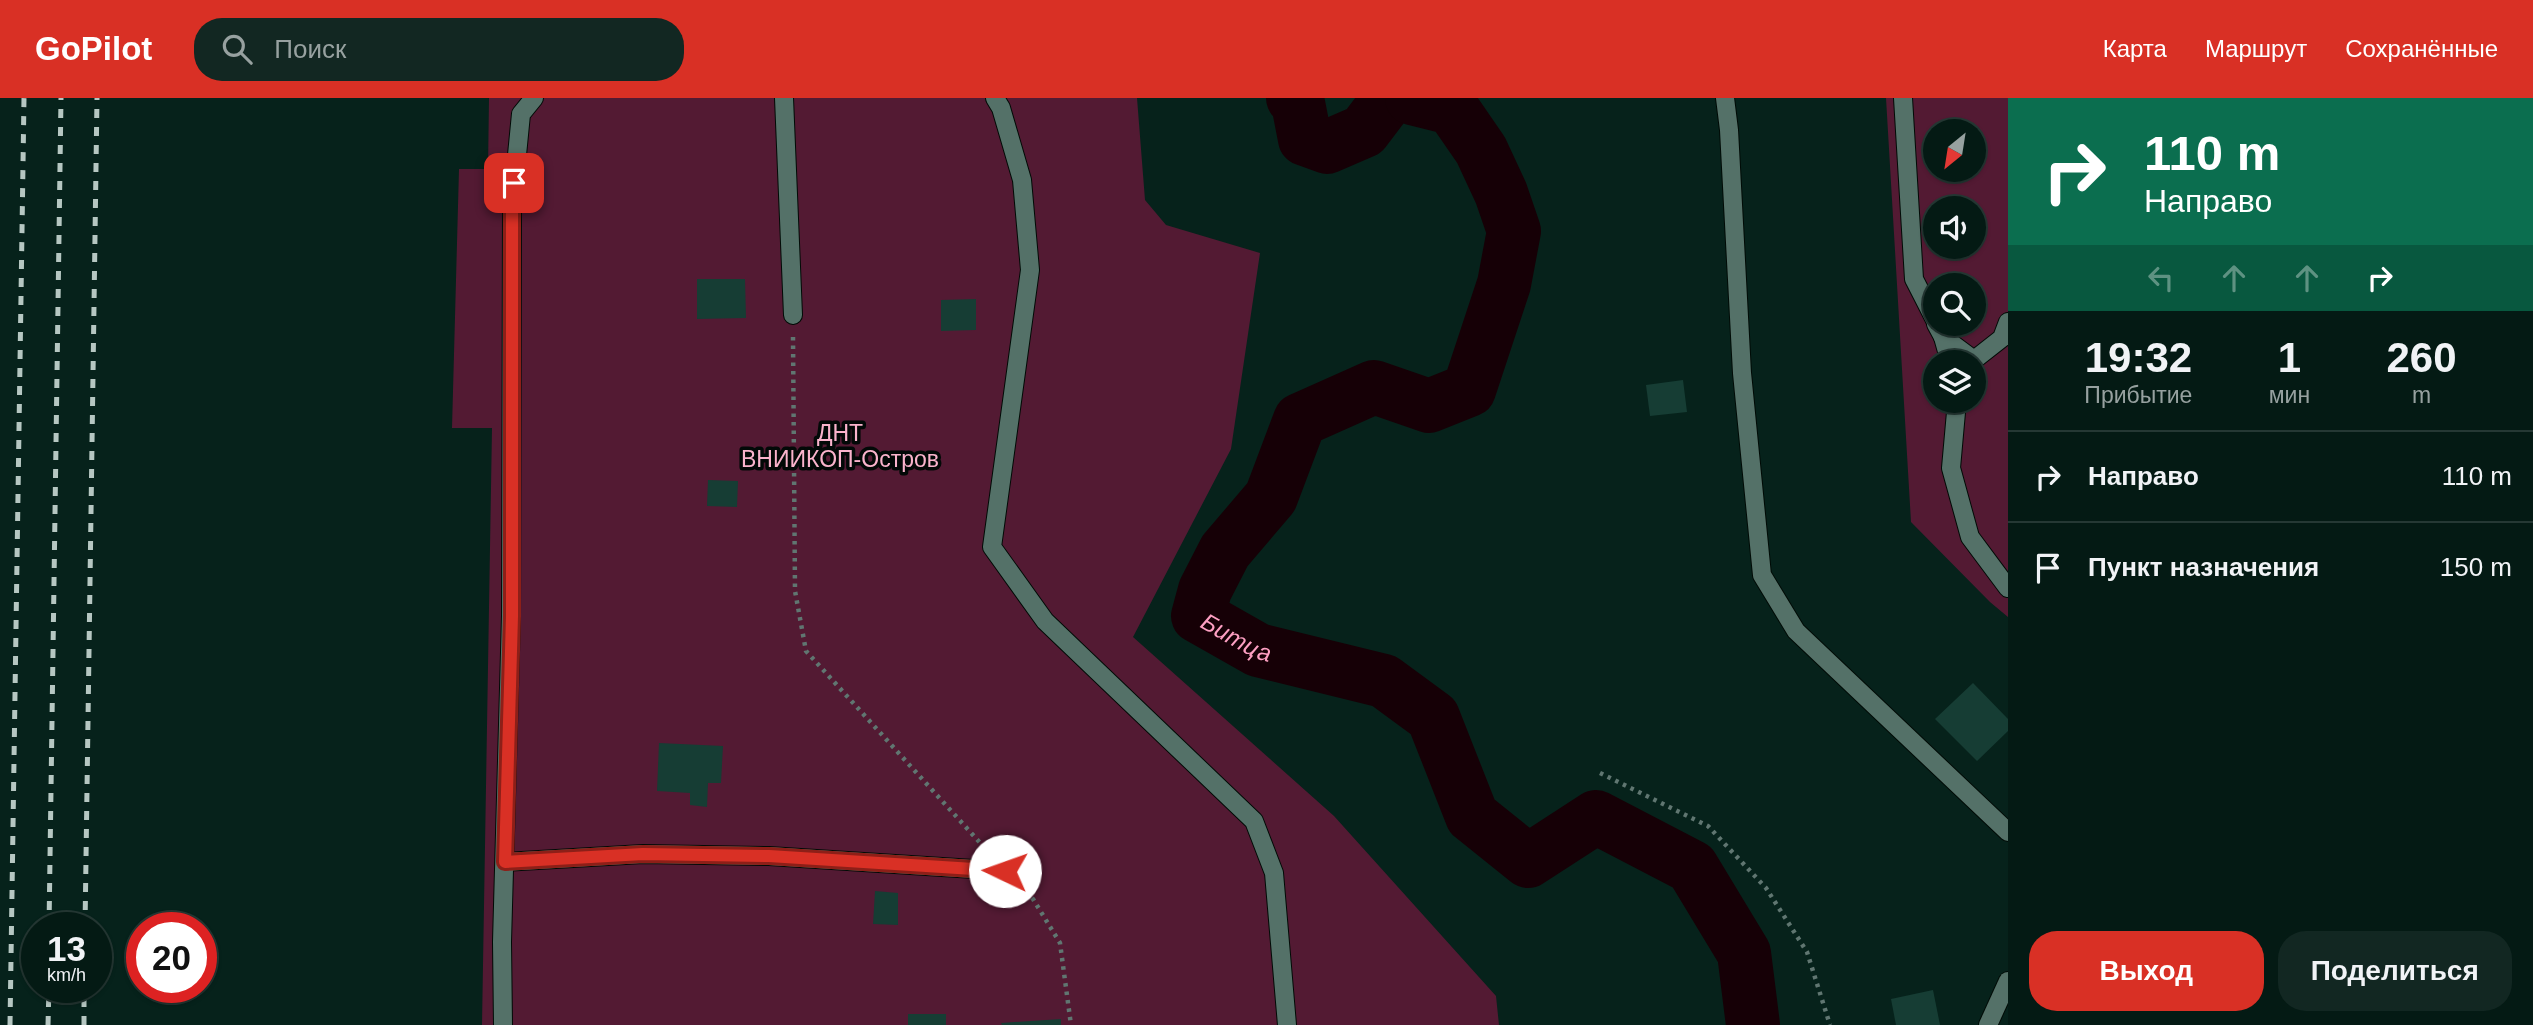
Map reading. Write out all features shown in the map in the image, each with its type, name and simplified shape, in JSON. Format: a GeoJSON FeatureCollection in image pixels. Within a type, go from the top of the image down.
{"type":"FeatureCollection","features":[{"type":"Feature","properties":{"kind":"lane"},"geometry":{"type":"LineString","coordinates":[[503,1025],[502,942],[512,616],[512,205],[521,114],[534,98]]}},
{"type":"Feature","properties":{"kind":"lane"},"geometry":{"type":"LineString","coordinates":[[784,98],[793,315]]}},
{"type":"Feature","properties":{"kind":"lane"},"geometry":{"type":"LineString","coordinates":[[995,98],[1001,108],[1022,180],[1030,270],[992,547],[1045,621],[1254,821],[1274,873],[1287,1025]]}},
{"type":"Feature","properties":{"kind":"lane"},"geometry":{"type":"LineString","coordinates":[[1725,98],[1730,130],[1742,373],[1762,575],[1796,631],[2008,832]]}},
{"type":"Feature","properties":{"kind":"lane"},"geometry":{"type":"LineString","coordinates":[[1903,98],[1914,279],[1923,297]]}},
{"type":"Feature","properties":{"kind":"lane"},"geometry":{"type":"LineString","coordinates":[[1947,336],[1974,360],[2002,338],[2008,322]]}},
{"type":"Feature","properties":{"kind":"lane"},"geometry":{"type":"LineString","coordinates":[[1956,413],[1951,468],[1970,537],[2008,588]]}},
{"type":"Feature","properties":{"kind":"lane"},"geometry":{"type":"LineString","coordinates":[[505,862],[643,854],[769,856],[1005,871]]}},
{"type":"Feature","properties":{"kind":"lane"},"geometry":{"type":"LineString","coordinates":[[1988,1025],[2008,981]]}},
{"type":"Feature","properties":{"kind":"path"},"geometry":{"type":"LineString","coordinates":[[793,315],[795,590],[806,651],[1032,899],[1060,943],[1070,1025]]}},
{"type":"Feature","properties":{"kind":"path"},"geometry":{"type":"LineString","coordinates":[[1601,773],[1709,826],[1766,888],[1807,952],[1830,1025]]}},
{"type":"Feature","properties":{"kind":"green space","name":"ДНТ ВНИИКОП-Остров"},"geometry":{"type":"Polygon","coordinates":[[[489,98],[1137,98],[1145,200],[1166,225],[1260,253],[1231,449],[1133,637],[1334,816],[1496,996],[1499,1025],[482,1025],[492,428],[452,428],[459,169],[488,169],[489,98]]]}},
{"type":"Feature","properties":{"kind":"green space"},"geometry":{"type":"Polygon","coordinates":[[[1886,98],[2008,98],[2008,617],[1911,522],[1886,98]]]}},
{"type":"Feature","properties":{"kind":"building"},"geometry":{"type":"Polygon","coordinates":[[[697,279],[745,279],[746,318],[697,319],[697,279]]]}},
{"type":"Feature","properties":{"kind":"building"},"geometry":{"type":"Polygon","coordinates":[[[976,299],[976,330],[941,331],[941,300],[976,299]]]}},
{"type":"Feature","properties":{"kind":"building"},"geometry":{"type":"Polygon","coordinates":[[[1683,380],[1687,412],[1650,416],[1646,385],[1683,380]]]}},
{"type":"Feature","properties":{"kind":"building"},"geometry":{"type":"Polygon","coordinates":[[[708,480],[738,481],[737,507],[707,506],[708,480]]]}},
{"type":"Feature","properties":{"kind":"building"},"geometry":{"type":"Polygon","coordinates":[[[1973,683],[2008,719],[2008,731],[1977,761],[1935,719],[1973,683]]]}},
{"type":"Feature","properties":{"kind":"building"},"geometry":{"type":"Polygon","coordinates":[[[659,743],[723,746],[721,783],[708,783],[707,807],[690,805],[690,793],[657,791],[659,743]]]}},
{"type":"Feature","properties":{"kind":"building"},"geometry":{"type":"Polygon","coordinates":[[[875,891],[898,893],[898,925],[873,924],[875,891]]]}},
{"type":"Feature","properties":{"kind":"building"},"geometry":{"type":"Polygon","coordinates":[[[1933,990],[1940,1025],[1896,1025],[1891,999],[1933,990]]]}},
{"type":"Feature","properties":{"kind":"building"},"geometry":{"type":"Polygon","coordinates":[[[908,1014],[946,1014],[946,1025],[908,1025],[908,1014]]]}},
{"type":"Feature","properties":{"kind":"building"},"geometry":{"type":"Polygon","coordinates":[[[1061,1019],[1061,1025],[1001,1023],[1061,1019]]]}},
{"type":"Feature","properties":{"kind":"waterway","name":"Битца"},"geometry":{"type":"LineString","coordinates":[[1293,98],[1298,103],[1305,139],[1327,147],[1364,131],[1389,98]]}},
{"type":"Feature","properties":{"kind":"waterway","name":"Битца"},"geometry":{"type":"LineString","coordinates":[[1412,98],[1452,108],[1481,150],[1501,193],[1514,231],[1504,284],[1469,390],[1429,406],[1374,387],[1300,420],[1271,497],[1225,551],[1205,590],[1198,616],[1258,650],[1384,681],[1433,717],[1472,816],[1528,861],[1596,817],[1692,867],[1744,953],[1753,1025]]}},
{"type":"Feature","properties":{"kind":"railway"},"geometry":{"type":"LineString","coordinates":[[10,1025],[24,98]]}},
{"type":"Feature","properties":{"kind":"railway"},"geometry":{"type":"LineString","coordinates":[[49,912],[61,98]]}},
{"type":"Feature","properties":{"kind":"railway"},"geometry":{"type":"LineString","coordinates":[[85,912],[97,98]]}},
{"type":"Feature","properties":{"kind":"railway"},"geometry":{"type":"LineString","coordinates":[[48,1025],[49,1003]]}},
{"type":"Feature","properties":{"kind":"railway"},"geometry":{"type":"LineString","coordinates":[[84,1003],[84,1025]]}},
{"type":"Feature","properties":{"kind":"route"},"geometry":{"type":"LineString","coordinates":[[514,183],[512,616],[505,862],[643,854],[769,856],[1005,871]]}}]}
